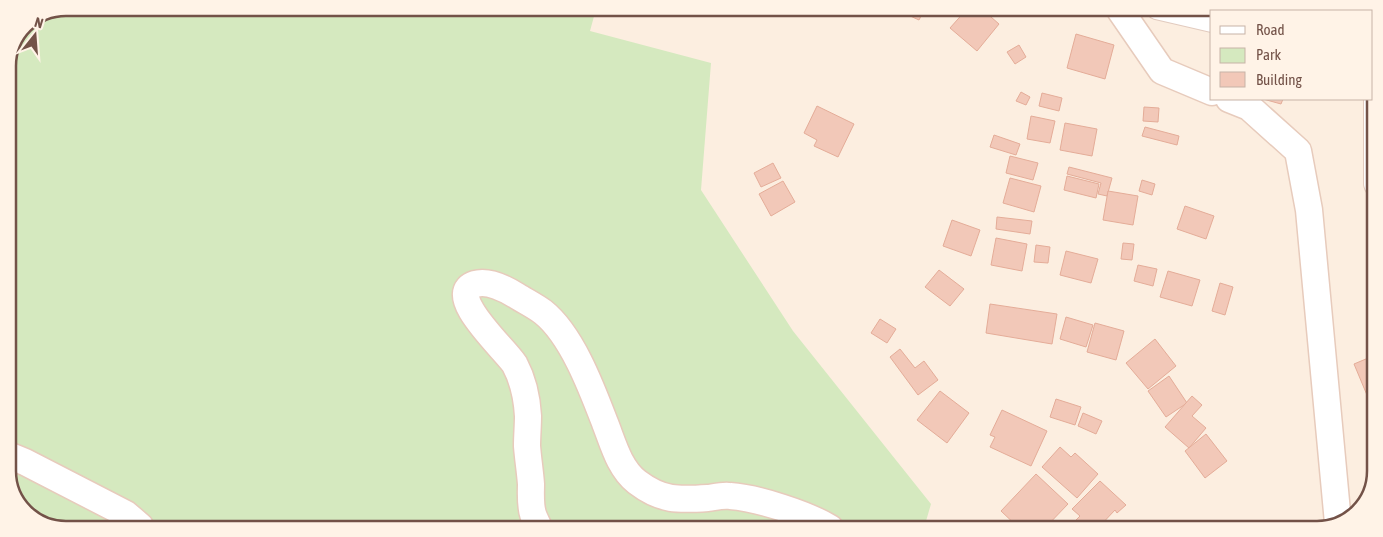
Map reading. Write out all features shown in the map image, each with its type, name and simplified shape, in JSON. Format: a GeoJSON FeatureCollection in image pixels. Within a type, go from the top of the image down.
{"type":"FeatureCollection","features":[{"type":"Feature","properties":{"kind":"main road"},"geometry":{"type":"LineString","coordinates":[[1124,16],[1162,71],[1210,91]]}},
{"type":"Feature","properties":{"kind":"main road"},"geometry":{"type":"LineString","coordinates":[[1231,100],[1248,107],[1298,151],[1310,210],[1337,516]]}},
{"type":"Feature","properties":{"kind":"main road"},"geometry":{"type":"LineString","coordinates":[[536,521],[532,513],[527,445],[528,414],[523,386],[515,364],[474,318],[468,305],[467,291],[470,286],[477,284],[488,284],[507,290],[543,313],[562,333],[574,353],[595,398],[614,447],[624,467],[635,480],[653,492],[671,499],[730,496],[760,502],[818,521]]}},
{"type":"Feature","properties":{"kind":"main road"},"geometry":{"type":"LineString","coordinates":[[16,458],[126,514],[134,521]]}},
{"type":"Feature","properties":{"kind":"street"},"geometry":{"type":"LineString","coordinates":[[1182,16],[1210,23]]}},
{"type":"Feature","properties":{"kind":"green space"},"geometry":{"type":"Polygon","coordinates":[[[67,16],[594,16],[590,31],[711,63],[701,190],[793,331],[931,504],[926,521],[67,521],[50,518],[41,514],[23,496],[16,474],[16,67],[20,47],[31,31],[47,20],[67,16]]]}},
{"type":"Feature","properties":{"kind":"building"},"geometry":{"type":"Polygon","coordinates":[[[910,16],[921,16],[919,20],[910,16]]]}},
{"type":"Feature","properties":{"kind":"building"},"geometry":{"type":"Polygon","coordinates":[[[961,16],[990,16],[999,24],[977,51],[950,28],[961,16]]]}},
{"type":"Feature","properties":{"kind":"building"},"geometry":{"type":"Polygon","coordinates":[[[1076,34],[1114,45],[1105,79],[1067,68],[1076,34]]]}},
{"type":"Feature","properties":{"kind":"building"},"geometry":{"type":"Polygon","coordinates":[[[1019,45],[1026,57],[1015,64],[1007,52],[1019,45]]]}},
{"type":"Feature","properties":{"kind":"building"},"geometry":{"type":"Polygon","coordinates":[[[1021,92],[1030,97],[1026,105],[1016,101],[1021,92]]]}},
{"type":"Feature","properties":{"kind":"building"},"geometry":{"type":"Polygon","coordinates":[[[1042,93],[1062,98],[1059,111],[1039,106],[1042,93]]]}},
{"type":"Feature","properties":{"kind":"building"},"geometry":{"type":"Polygon","coordinates":[[[1267,100],[1283,100],[1281,104],[1267,100]]]}},
{"type":"Feature","properties":{"kind":"building"},"geometry":{"type":"Polygon","coordinates":[[[817,106],[854,124],[838,157],[814,146],[817,140],[804,133],[817,106]]]}},
{"type":"Feature","properties":{"kind":"building"},"geometry":{"type":"Polygon","coordinates":[[[1144,107],[1159,108],[1158,122],[1143,121],[1144,107]]]}},
{"type":"Feature","properties":{"kind":"building"},"geometry":{"type":"Polygon","coordinates":[[[1031,116],[1055,121],[1050,143],[1027,139],[1031,116]]]}},
{"type":"Feature","properties":{"kind":"building"},"geometry":{"type":"Polygon","coordinates":[[[1065,123],[1097,129],[1092,156],[1060,150],[1065,123]]]}},
{"type":"Feature","properties":{"kind":"building"},"geometry":{"type":"Polygon","coordinates":[[[1145,127],[1179,136],[1177,145],[1142,136],[1145,127]]]}},
{"type":"Feature","properties":{"kind":"building"},"geometry":{"type":"Polygon","coordinates":[[[994,135],[1020,144],[1016,155],[990,147],[994,135]]]}},
{"type":"Feature","properties":{"kind":"building"},"geometry":{"type":"Polygon","coordinates":[[[1010,156],[1038,163],[1033,180],[1006,173],[1010,156]]]}},
{"type":"Feature","properties":{"kind":"building"},"geometry":{"type":"Polygon","coordinates":[[[773,163],[781,178],[761,187],[754,173],[773,163]]]}},
{"type":"Feature","properties":{"kind":"building"},"geometry":{"type":"Polygon","coordinates":[[[1069,167],[1112,178],[1107,196],[1098,194],[1101,183],[1067,174],[1069,167]]]}},
{"type":"Feature","properties":{"kind":"building"},"geometry":{"type":"Polygon","coordinates":[[[1067,176],[1099,184],[1096,198],[1064,190],[1067,176]]]}},
{"type":"Feature","properties":{"kind":"building"},"geometry":{"type":"Polygon","coordinates":[[[1010,178],[1041,186],[1034,212],[1003,203],[1010,178]]]}},
{"type":"Feature","properties":{"kind":"building"},"geometry":{"type":"Polygon","coordinates":[[[1142,180],[1155,184],[1152,195],[1139,191],[1142,180]]]}},
{"type":"Feature","properties":{"kind":"building"},"geometry":{"type":"Polygon","coordinates":[[[783,181],[795,202],[771,216],[759,194],[783,181]]]}},
{"type":"Feature","properties":{"kind":"building"},"geometry":{"type":"Polygon","coordinates":[[[1108,191],[1138,196],[1133,225],[1103,220],[1108,191]]]}},
{"type":"Feature","properties":{"kind":"building"},"geometry":{"type":"Polygon","coordinates":[[[1185,206],[1214,216],[1206,239],[1177,229],[1185,206]]]}},
{"type":"Feature","properties":{"kind":"building"},"geometry":{"type":"Polygon","coordinates":[[[997,217],[1032,221],[1030,234],[996,229],[997,217]]]}},
{"type":"Feature","properties":{"kind":"building"},"geometry":{"type":"Polygon","coordinates":[[[952,220],[980,230],[971,256],[943,246],[952,220]]]}},
{"type":"Feature","properties":{"kind":"building"},"geometry":{"type":"Polygon","coordinates":[[[996,238],[1027,244],[1022,271],[991,265],[996,238]]]}},
{"type":"Feature","properties":{"kind":"building"},"geometry":{"type":"Polygon","coordinates":[[[1123,243],[1134,244],[1132,260],[1121,259],[1123,243]]]}},
{"type":"Feature","properties":{"kind":"building"},"geometry":{"type":"Polygon","coordinates":[[[1036,245],[1050,247],[1048,263],[1034,262],[1036,245]]]}},
{"type":"Feature","properties":{"kind":"building"},"geometry":{"type":"Polygon","coordinates":[[[1066,251],[1098,259],[1091,283],[1060,275],[1066,251]]]}},
{"type":"Feature","properties":{"kind":"building"},"geometry":{"type":"Polygon","coordinates":[[[1138,265],[1157,269],[1153,286],[1134,281],[1138,265]]]}},
{"type":"Feature","properties":{"kind":"building"},"geometry":{"type":"Polygon","coordinates":[[[939,270],[964,289],[950,306],[925,287],[939,270]]]}},
{"type":"Feature","properties":{"kind":"building"},"geometry":{"type":"Polygon","coordinates":[[[1168,271],[1200,280],[1192,306],[1160,297],[1168,271]]]}},
{"type":"Feature","properties":{"kind":"building"},"geometry":{"type":"Polygon","coordinates":[[[1220,283],[1233,287],[1225,315],[1212,311],[1220,283]]]}},
{"type":"Feature","properties":{"kind":"building"},"geometry":{"type":"Polygon","coordinates":[[[990,304],[1057,314],[1052,344],[986,333],[990,304]]]}},
{"type":"Feature","properties":{"kind":"building"},"geometry":{"type":"Polygon","coordinates":[[[1066,317],[1093,325],[1086,347],[1060,339],[1066,317]]]}},
{"type":"Feature","properties":{"kind":"building"},"geometry":{"type":"Polygon","coordinates":[[[880,319],[896,329],[887,343],[871,333],[880,319]]]}},
{"type":"Feature","properties":{"kind":"building"},"geometry":{"type":"Polygon","coordinates":[[[1095,323],[1124,331],[1116,360],[1087,352],[1095,323]]]}},
{"type":"Feature","properties":{"kind":"building"},"geometry":{"type":"Polygon","coordinates":[[[1155,339],[1176,366],[1148,389],[1126,363],[1155,339]]]}},
{"type":"Feature","properties":{"kind":"building"},"geometry":{"type":"Polygon","coordinates":[[[900,349],[915,368],[924,361],[938,380],[918,395],[890,357],[900,349]]]}},
{"type":"Feature","properties":{"kind":"building"},"geometry":{"type":"Polygon","coordinates":[[[1367,359],[1367,395],[1354,364],[1367,359]]]}},
{"type":"Feature","properties":{"kind":"building"},"geometry":{"type":"Polygon","coordinates":[[[1169,376],[1187,403],[1166,417],[1148,391],[1169,376]]]}},
{"type":"Feature","properties":{"kind":"building"},"geometry":{"type":"Polygon","coordinates":[[[940,391],[969,413],[947,443],[917,420],[940,391]]]}},
{"type":"Feature","properties":{"kind":"building"},"geometry":{"type":"Polygon","coordinates":[[[1192,396],[1202,405],[1192,416],[1206,428],[1189,448],[1165,427],[1192,396]]]}},
{"type":"Feature","properties":{"kind":"building"},"geometry":{"type":"Polygon","coordinates":[[[1056,399],[1081,407],[1075,425],[1050,417],[1056,399]]]}},
{"type":"Feature","properties":{"kind":"building"},"geometry":{"type":"Polygon","coordinates":[[[1002,410],[1047,431],[1031,466],[990,447],[995,437],[990,435],[1002,410]]]}},
{"type":"Feature","properties":{"kind":"building"},"geometry":{"type":"Polygon","coordinates":[[[1083,413],[1102,421],[1096,434],[1078,426],[1083,413]]]}},
{"type":"Feature","properties":{"kind":"building"},"geometry":{"type":"Polygon","coordinates":[[[1206,434],[1227,461],[1205,478],[1185,451],[1206,434]]]}},
{"type":"Feature","properties":{"kind":"building"},"geometry":{"type":"Polygon","coordinates":[[[1060,447],[1071,457],[1075,453],[1098,474],[1077,498],[1042,467],[1060,447]]]}},
{"type":"Feature","properties":{"kind":"building"},"geometry":{"type":"Polygon","coordinates":[[[1036,474],[1068,504],[1052,521],[1012,521],[1001,511],[1036,474]]]}},
{"type":"Feature","properties":{"kind":"building"},"geometry":{"type":"Polygon","coordinates":[[[1100,481],[1126,505],[1117,513],[1115,510],[1105,521],[1075,521],[1080,516],[1072,509],[1100,481]]]}}]}
